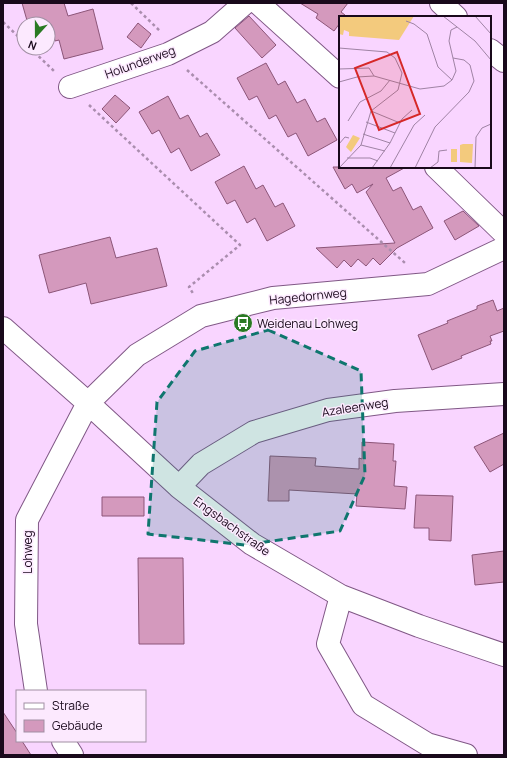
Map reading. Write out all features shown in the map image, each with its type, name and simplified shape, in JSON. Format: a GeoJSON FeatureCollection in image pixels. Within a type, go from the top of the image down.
{"type":"FeatureCollection","features":[{"type":"Feature","properties":{"kind":"street","name":"Holunderweg"},"geometry":{"type":"LineString","coordinates":[[70,87],[173,52],[212,32],[246,3]]}},
{"type":"Feature","properties":{"kind":"street"},"geometry":{"type":"LineString","coordinates":[[258,3],[339,76]]}},
{"type":"Feature","properties":{"kind":"street"},"geometry":{"type":"LineString","coordinates":[[441,3],[455,16]]}},
{"type":"Feature","properties":{"kind":"street"},"geometry":{"type":"LineString","coordinates":[[491,51],[504,61]]}},
{"type":"Feature","properties":{"kind":"street"},"geometry":{"type":"LineString","coordinates":[[437,168],[504,233]]}},
{"type":"Feature","properties":{"kind":"street","name":"Hagedornweg"},"geometry":{"type":"LineString","coordinates":[[88,403],[137,355],[201,316],[273,298],[428,284],[504,248]]}},
{"type":"Feature","properties":{"kind":"street","name":"Engsbachstraße"},"geometry":{"type":"LineString","coordinates":[[3,328],[88,403],[179,487],[252,544],[341,596],[420,626],[504,654]]}},
{"type":"Feature","properties":{"kind":"street","name":"Azaleenweg"},"geometry":{"type":"LineString","coordinates":[[179,487],[200,464],[254,432],[328,410],[395,401],[504,394]]}},
{"type":"Feature","properties":{"kind":"street","name":"Lohweg"},"geometry":{"type":"LineString","coordinates":[[36,690],[26,624],[27,520],[88,403]]}},
{"type":"Feature","properties":{"kind":"street"},"geometry":{"type":"LineString","coordinates":[[341,596],[328,644],[363,705],[427,744],[466,755]]}},
{"type":"Feature","properties":{"kind":"street"},"geometry":{"type":"LineString","coordinates":[[64,742],[72,755]]}},
{"type":"Feature","properties":{"kind":"path"},"geometry":{"type":"LineString","coordinates":[[131,3],[173,52],[399,259]]}},
{"type":"Feature","properties":{"kind":"path"},"geometry":{"type":"LineString","coordinates":[[3,22],[16,34]]}},
{"type":"Feature","properties":{"kind":"path"},"geometry":{"type":"LineString","coordinates":[[38,56],[240,246],[189,287],[205,316]]}},
{"type":"Feature","properties":{"kind":"highlighted area"},"geometry":{"type":"Polygon","coordinates":[[[268,330],[361,371],[365,475],[340,531],[245,545],[148,534],[157,402],[195,351],[268,330]]]}},
{"type":"Feature","properties":{"kind":"building"},"geometry":{"type":"Polygon","coordinates":[[[22,3],[64,3],[68,16],[93,9],[103,49],[64,59],[59,40],[56,41],[56,16],[26,16],[22,3]]]}},
{"type":"Feature","properties":{"kind":"building"},"geometry":{"type":"Polygon","coordinates":[[[300,3],[348,3],[341,12],[344,16],[339,16],[339,24],[334,31],[316,18],[318,14],[300,3]]]}},
{"type":"Feature","properties":{"kind":"building"},"geometry":{"type":"Polygon","coordinates":[[[249,16],[276,45],[262,58],[235,28],[249,16]]]}},
{"type":"Feature","properties":{"kind":"building"},"geometry":{"type":"Polygon","coordinates":[[[138,23],[151,34],[141,48],[127,37],[138,23]]]}},
{"type":"Feature","properties":{"kind":"building"},"geometry":{"type":"Polygon","coordinates":[[[266,63],[278,85],[285,81],[297,103],[305,99],[317,122],[325,118],[337,140],[308,156],[296,133],[288,137],[276,115],[269,119],[257,96],[249,100],[237,78],[266,63]]]}},
{"type":"Feature","properties":{"kind":"building"},"geometry":{"type":"Polygon","coordinates":[[[115,95],[130,108],[116,123],[102,109],[115,95]]]}},
{"type":"Feature","properties":{"kind":"building"},"geometry":{"type":"Polygon","coordinates":[[[168,96],[180,119],[188,115],[200,137],[207,133],[220,155],[191,171],[179,148],[171,153],[159,130],[152,134],[139,112],[168,96]]]}},
{"type":"Feature","properties":{"kind":"building"},"geometry":{"type":"Polygon","coordinates":[[[244,166],[256,189],[263,185],[275,207],[283,203],[295,226],[267,241],[255,218],[247,223],[235,200],[227,204],[215,182],[244,166]]]}},
{"type":"Feature","properties":{"kind":"building"},"geometry":{"type":"Polygon","coordinates":[[[333,167],[404,168],[386,178],[393,191],[401,187],[413,210],[421,206],[433,228],[397,248],[380,265],[373,258],[366,266],[358,259],[351,267],[344,260],[337,268],[316,248],[395,243],[366,192],[373,184],[357,193],[352,184],[345,189],[333,167]]]}},
{"type":"Feature","properties":{"kind":"building"},"geometry":{"type":"Polygon","coordinates":[[[463,211],[479,226],[455,240],[444,221],[463,211]]]}},
{"type":"Feature","properties":{"kind":"building"},"geometry":{"type":"Polygon","coordinates":[[[110,237],[116,258],[157,248],[167,286],[91,304],[86,283],[49,293],[39,255],[110,237]]]}},
{"type":"Feature","properties":{"kind":"building"},"geometry":{"type":"Polygon","coordinates":[[[493,300],[497,311],[504,308],[504,331],[490,336],[492,341],[490,341],[491,344],[432,370],[418,335],[448,323],[447,321],[477,309],[477,306],[493,300]]]}},
{"type":"Feature","properties":{"kind":"building"},"geometry":{"type":"Polygon","coordinates":[[[504,433],[504,464],[490,472],[474,447],[504,433]]]}},
{"type":"Feature","properties":{"kind":"building"},"geometry":{"type":"Polygon","coordinates":[[[362,442],[394,444],[393,461],[396,461],[394,486],[407,487],[405,509],[356,506],[357,494],[289,490],[289,501],[268,501],[270,456],[316,458],[315,466],[359,469],[359,458],[362,459],[362,442]]]}},
{"type":"Feature","properties":{"kind":"building"},"geometry":{"type":"Polygon","coordinates":[[[416,495],[453,496],[451,541],[429,540],[429,528],[414,528],[416,495]]]}},
{"type":"Feature","properties":{"kind":"building"},"geometry":{"type":"Polygon","coordinates":[[[102,497],[144,497],[144,516],[102,516],[102,497]]]}},
{"type":"Feature","properties":{"kind":"building"},"geometry":{"type":"Polygon","coordinates":[[[504,551],[504,582],[475,585],[472,555],[504,551]]]}},
{"type":"Feature","properties":{"kind":"building"},"geometry":{"type":"Polygon","coordinates":[[[138,558],[183,558],[184,644],[139,644],[138,558]]]}},
{"type":"Feature","properties":{"kind":"building"},"geometry":{"type":"Polygon","coordinates":[[[3,712],[16,732],[16,742],[23,742],[31,755],[3,755],[3,712]]]}},
{"type":"Feature","properties":{"kind":"place","name":"Weidenau Lohweg"},"geometry":{"type":"Point","coordinates":[243,323]}}]}
